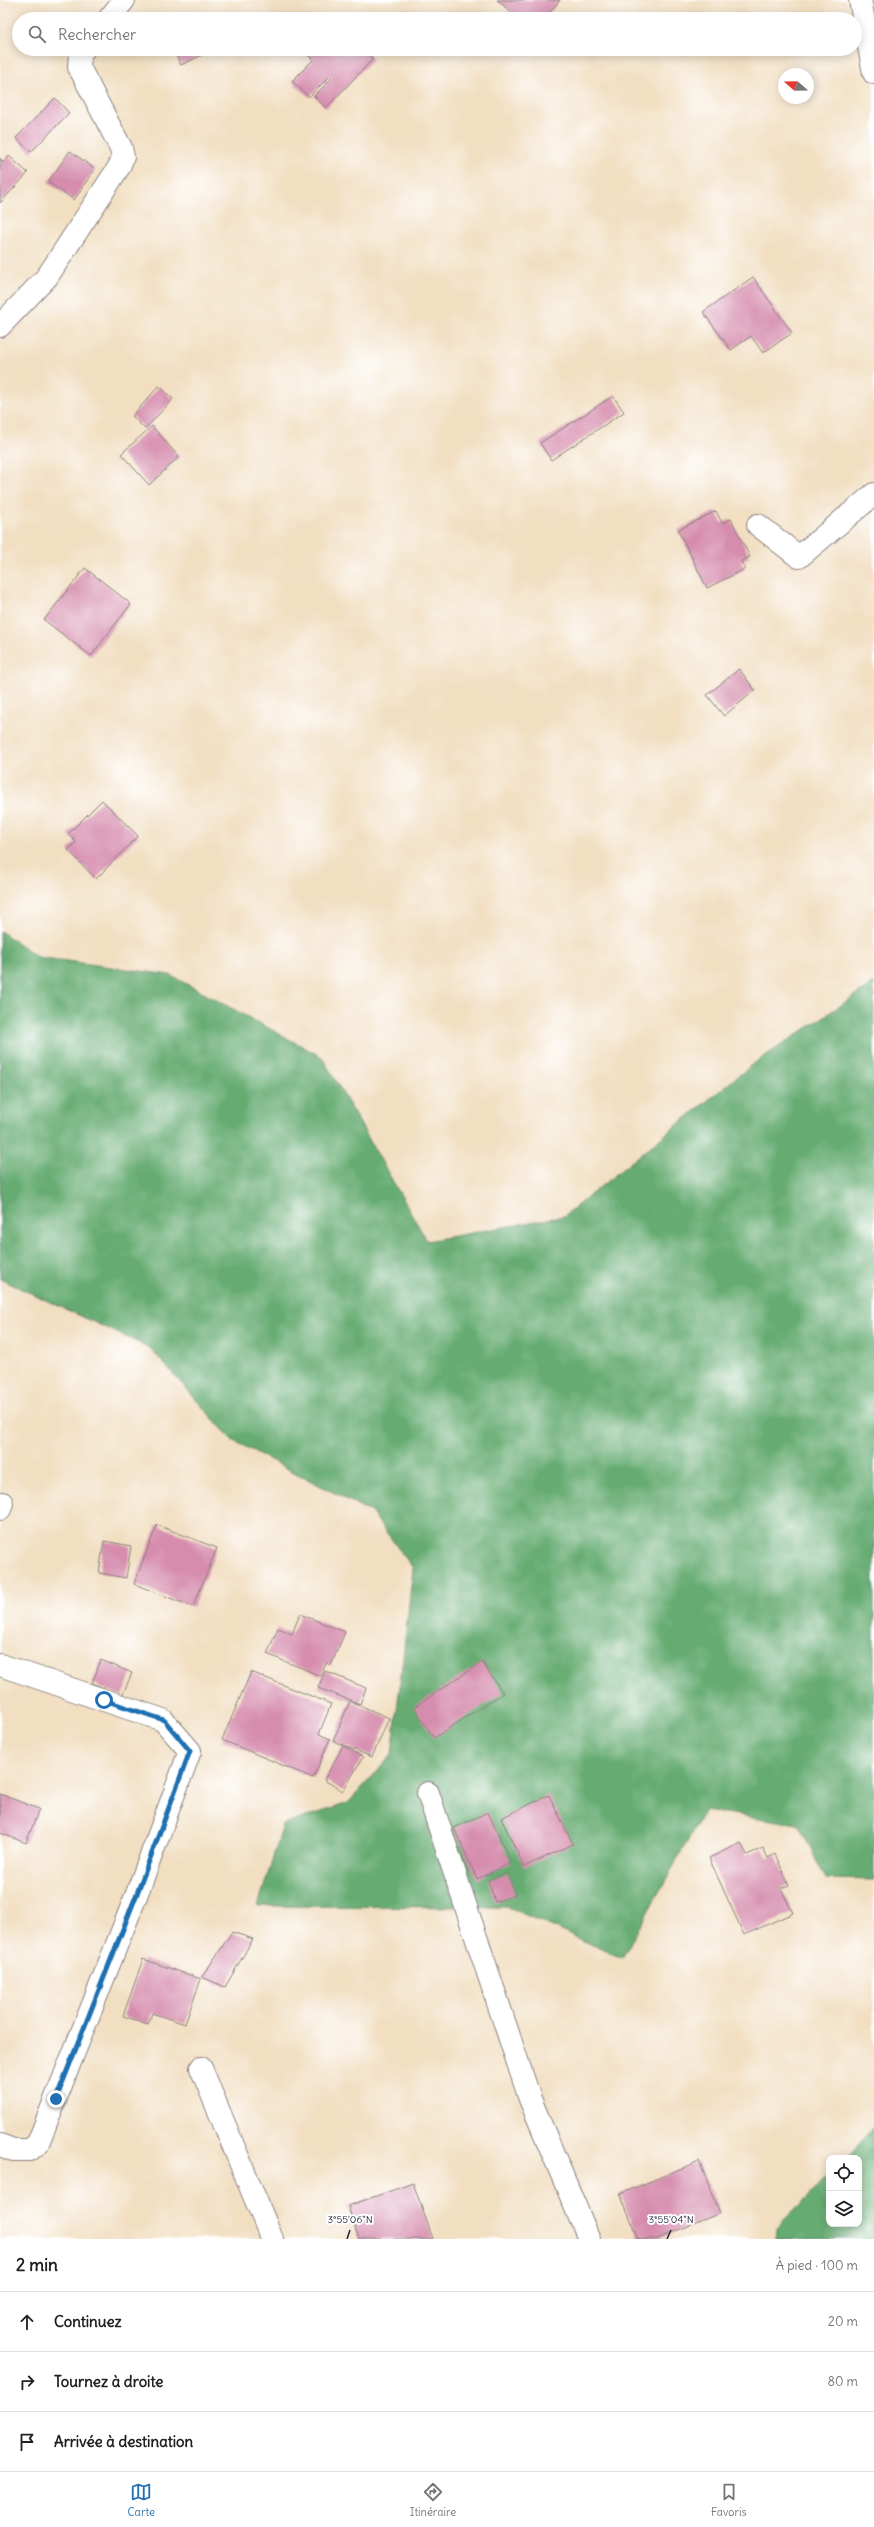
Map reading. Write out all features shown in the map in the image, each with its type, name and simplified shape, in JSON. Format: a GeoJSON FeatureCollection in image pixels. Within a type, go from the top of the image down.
{"type":"FeatureCollection","features":[{"type":"Feature","properties":{"kind":"street"},"geometry":{"type":"LineString","coordinates":[[115,12],[124,0]]}},
{"type":"Feature","properties":{"kind":"street"},"geometry":{"type":"LineString","coordinates":[[860,0],[874,73]]}},
{"type":"Feature","properties":{"kind":"street"},"geometry":{"type":"LineString","coordinates":[[0,326],[47,277],[119,167],[123,157],[121,148],[79,67],[80,56]]}},
{"type":"Feature","properties":{"kind":"street"},"geometry":{"type":"LineString","coordinates":[[758,525],[799,557],[874,494]]}},
{"type":"Feature","properties":{"kind":"street"},"geometry":{"type":"LineString","coordinates":[[0,1665],[164,1720],[190,1751],[136,1896],[38,2143],[30,2150],[13,2150],[0,2145]]}},
{"type":"Feature","properties":{"kind":"street"},"geometry":{"type":"LineString","coordinates":[[428,1793],[530,2099],[589,2239]]}},
{"type":"Feature","properties":{"kind":"street"},"geometry":{"type":"LineString","coordinates":[[200,2068],[272,2239]]}},
{"type":"Feature","properties":{"kind":"green space"},"geometry":{"type":"Polygon","coordinates":[[[0,931],[38,957],[170,975],[322,1057],[427,1241],[564,1216],[753,1064],[874,983],[874,1880],[826,1879],[798,1824],[705,1810],[622,1958],[508,1907],[258,1906],[283,1825],[348,1803],[392,1755],[413,1568],[371,1512],[232,1440],[150,1348],[0,1279],[0,931]]]}},
{"type":"Feature","properties":{"kind":"green space"},"geometry":{"type":"Polygon","coordinates":[[[874,2126],[874,2239],[775,2239],[776,2228],[826,2178],[826,2227],[862,2227],[862,2155],[850,2155],[874,2126]]]}},
{"type":"Feature","properties":{"kind":"building"},"geometry":{"type":"Polygon","coordinates":[[[497,0],[560,0],[550,12],[512,12],[497,0]]]}},
{"type":"Feature","properties":{"kind":"building"},"geometry":{"type":"Polygon","coordinates":[[[176,56],[200,56],[181,65],[176,56]]]}},
{"type":"Feature","properties":{"kind":"building"},"geometry":{"type":"Polygon","coordinates":[[[309,56],[370,56],[373,59],[326,108],[314,96],[332,78],[330,76],[309,97],[292,81],[313,60],[309,56]]]}},
{"type":"Feature","properties":{"kind":"building"},"geometry":{"type":"Polygon","coordinates":[[[55,98],[69,113],[31,152],[16,138],[55,98]]]}},
{"type":"Feature","properties":{"kind":"building"},"geometry":{"type":"Polygon","coordinates":[[[70,151],[95,169],[74,200],[48,182],[70,151]]]}},
{"type":"Feature","properties":{"kind":"building"},"geometry":{"type":"Polygon","coordinates":[[[9,156],[28,173],[0,203],[0,158],[3,163],[9,156]]]}},
{"type":"Feature","properties":{"kind":"building"},"geometry":{"type":"Polygon","coordinates":[[[753,277],[792,333],[763,353],[751,336],[731,350],[703,312],[753,277]]]}},
{"type":"Feature","properties":{"kind":"building"},"geometry":{"type":"Polygon","coordinates":[[[159,386],[173,399],[145,429],[132,416],[159,386]]]}},
{"type":"Feature","properties":{"kind":"building"},"geometry":{"type":"Polygon","coordinates":[[[613,396],[624,412],[551,460],[540,443],[613,396]]]}},
{"type":"Feature","properties":{"kind":"building"},"geometry":{"type":"Polygon","coordinates":[[[152,426],[179,457],[149,485],[121,454],[152,426]]]}},
{"type":"Feature","properties":{"kind":"building"},"geometry":{"type":"Polygon","coordinates":[[[716,511],[722,523],[731,519],[750,557],[741,561],[745,569],[707,588],[678,530],[716,511]]]}},
{"type":"Feature","properties":{"kind":"building"},"geometry":{"type":"Polygon","coordinates":[[[85,568],[131,604],[91,656],[44,620],[85,568]]]}},
{"type":"Feature","properties":{"kind":"building"},"geometry":{"type":"Polygon","coordinates":[[[739,669],[755,690],[724,716],[707,695],[739,669]]]}},
{"type":"Feature","properties":{"kind":"building"},"geometry":{"type":"Polygon","coordinates":[[[102,800],[138,836],[96,879],[68,850],[76,842],[68,834],[102,800]]]}},
{"type":"Feature","properties":{"kind":"building"},"geometry":{"type":"Polygon","coordinates":[[[157,1525],[217,1548],[193,1607],[134,1584],[157,1525]]]}},
{"type":"Feature","properties":{"kind":"building"},"geometry":{"type":"Polygon","coordinates":[[[104,1541],[131,1546],[126,1578],[99,1573],[104,1541]]]}},
{"type":"Feature","properties":{"kind":"building"},"geometry":{"type":"Polygon","coordinates":[[[300,1614],[345,1632],[331,1665],[326,1663],[321,1676],[267,1654],[278,1628],[292,1634],[300,1614]]]}},
{"type":"Feature","properties":{"kind":"building"},"geometry":{"type":"Polygon","coordinates":[[[101,1660],[132,1673],[122,1696],[92,1683],[101,1660]]]}},
{"type":"Feature","properties":{"kind":"building"},"geometry":{"type":"Polygon","coordinates":[[[482,1662],[503,1693],[434,1738],[414,1707],[482,1662]]]}},
{"type":"Feature","properties":{"kind":"building"},"geometry":{"type":"Polygon","coordinates":[[[325,1671],[366,1688],[360,1704],[318,1688],[325,1671]]]}},
{"type":"Feature","properties":{"kind":"building"},"geometry":{"type":"Polygon","coordinates":[[[251,1672],[331,1704],[319,1734],[330,1739],[313,1778],[222,1740],[251,1672]]]}},
{"type":"Feature","properties":{"kind":"building"},"geometry":{"type":"Polygon","coordinates":[[[350,1701],[389,1718],[372,1757],[333,1741],[350,1701]]]}},
{"type":"Feature","properties":{"kind":"building"},"geometry":{"type":"Polygon","coordinates":[[[343,1746],[363,1757],[343,1791],[324,1780],[343,1746]]]}},
{"type":"Feature","properties":{"kind":"building"},"geometry":{"type":"Polygon","coordinates":[[[0,1794],[39,1809],[26,1843],[0,1833],[0,1794]]]}},
{"type":"Feature","properties":{"kind":"building"},"geometry":{"type":"Polygon","coordinates":[[[549,1795],[573,1844],[524,1867],[501,1818],[549,1795]]]}},
{"type":"Feature","properties":{"kind":"building"},"geometry":{"type":"Polygon","coordinates":[[[488,1812],[511,1863],[477,1879],[454,1828],[488,1812]]]}},
{"type":"Feature","properties":{"kind":"building"},"geometry":{"type":"Polygon","coordinates":[[[741,1843],[747,1855],[763,1848],[768,1858],[775,1854],[789,1885],[781,1888],[793,1913],[744,1935],[709,1858],[741,1843]]]}},
{"type":"Feature","properties":{"kind":"building"},"geometry":{"type":"Polygon","coordinates":[[[508,1873],[515,1895],[495,1902],[488,1880],[508,1873]]]}},
{"type":"Feature","properties":{"kind":"building"},"geometry":{"type":"Polygon","coordinates":[[[232,1932],[253,1939],[225,1987],[202,1977],[232,1932]]]}},
{"type":"Feature","properties":{"kind":"building"},"geometry":{"type":"Polygon","coordinates":[[[143,1959],[201,1979],[185,2024],[152,2013],[148,2024],[123,2016],[143,1959]]]}},
{"type":"Feature","properties":{"kind":"building"},"geometry":{"type":"Polygon","coordinates":[[[699,2161],[720,2213],[657,2239],[638,2239],[620,2194],[699,2161]]]}},
{"type":"Feature","properties":{"kind":"building"},"geometry":{"type":"Polygon","coordinates":[[[413,2183],[433,2239],[359,2239],[348,2206],[413,2183]]]}},
{"type":"Feature","properties":{"kind":"route"},"geometry":{"type":"LineString","coordinates":[[56,2099],[136,1896],[190,1751],[164,1720],[104,1700]]}}]}
